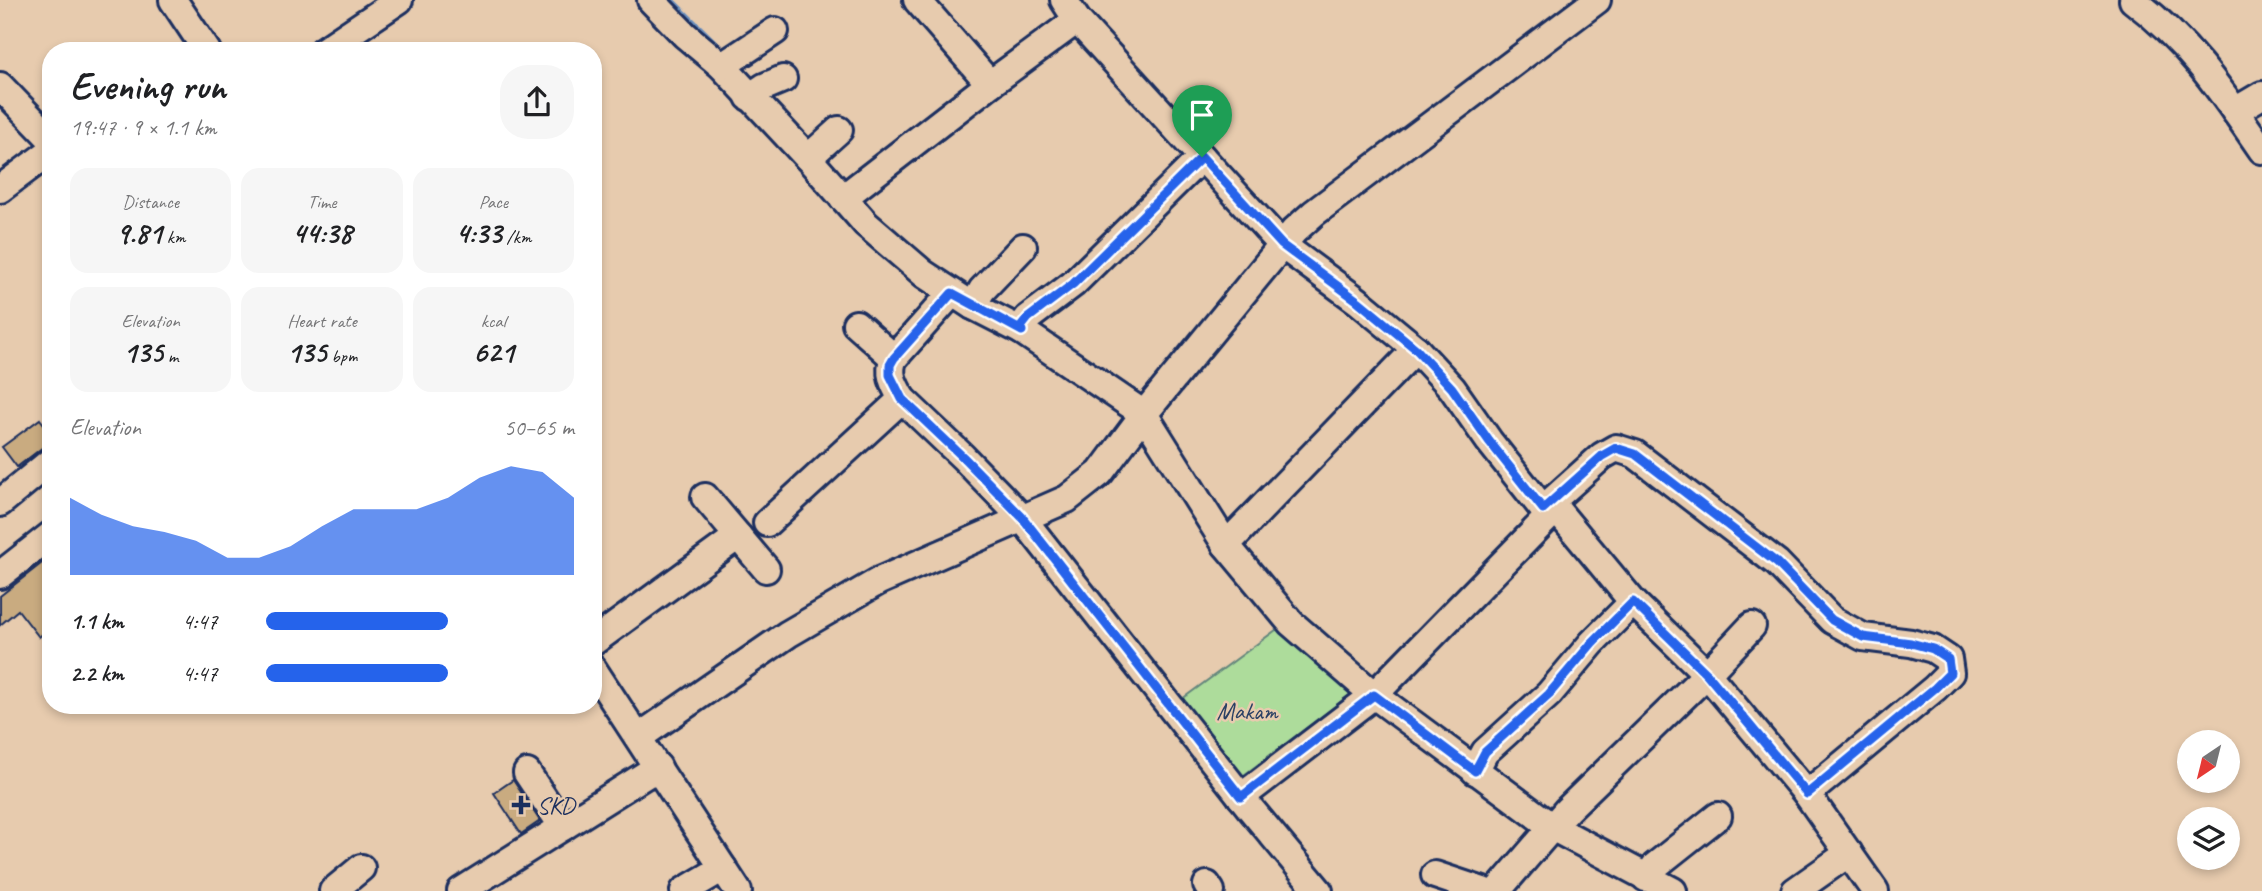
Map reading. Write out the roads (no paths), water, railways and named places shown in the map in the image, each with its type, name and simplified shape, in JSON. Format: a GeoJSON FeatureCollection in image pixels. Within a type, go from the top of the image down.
{"type":"FeatureCollection","features":[{"type":"Feature","properties":{"kind":"street"},"geometry":{"type":"LineString","coordinates":[[173,0],[195,42]]}},
{"type":"Feature","properties":{"kind":"street"},"geometry":{"type":"LineString","coordinates":[[651,0],[685,35],[730,61],[763,89],[813,154],[849,193],[866,224],[895,250],[924,274],[1023,326],[1143,414],[1291,623],[1479,763],[1559,819],[1650,872],[1673,891]]}},
{"type":"Feature","properties":{"kind":"street"},"geometry":{"type":"LineString","coordinates":[[917,0],[990,84]]}},
{"type":"Feature","properties":{"kind":"street"},"geometry":{"type":"LineString","coordinates":[[639,737],[788,634],[879,581],[1068,499],[1084,487],[1100,473],[1143,414],[1282,245],[1314,213],[1597,0]]}},
{"type":"Feature","properties":{"kind":"street"},"geometry":{"type":"LineString","coordinates":[[2133,0],[2169,30],[2213,78],[2262,150]]}},
{"type":"Feature","properties":{"kind":"street"},"geometry":{"type":"LineString","coordinates":[[336,42],[394,1]]}},
{"type":"Feature","properties":{"kind":"street"},"geometry":{"type":"LineString","coordinates":[[849,193],[990,84],[1070,10],[1282,245],[1358,301],[1416,349],[1452,388],[1489,441],[1633,602],[1707,674],[1807,794],[1875,891]]}},
{"type":"Feature","properties":{"kind":"street"},"geometry":{"type":"LineString","coordinates":[[730,61],[775,31]]}},
{"type":"Feature","properties":{"kind":"street"},"geometry":{"type":"LineString","coordinates":[[2,90],[42,130]]}},
{"type":"Feature","properties":{"kind":"street"},"geometry":{"type":"LineString","coordinates":[[2235,111],[2262,96]]}},
{"type":"Feature","properties":{"kind":"street"},"geometry":{"type":"LineString","coordinates":[[813,154],[839,130]]}},
{"type":"Feature","properties":{"kind":"street"},"geometry":{"type":"LineString","coordinates":[[0,189],[42,157]]}},
{"type":"Feature","properties":{"kind":"street"},"geometry":{"type":"LineString","coordinates":[[1023,326],[1073,284],[1202,157]]}},
{"type":"Feature","properties":{"kind":"street"},"geometry":{"type":"LineString","coordinates":[[1023,247],[971,297],[894,358],[890,365],[890,375],[902,399],[1022,517],[1241,797],[1319,891]]}},
{"type":"Feature","properties":{"kind":"street"},"geometry":{"type":"LineString","coordinates":[[856,324],[894,358]]}},
{"type":"Feature","properties":{"kind":"street"},"geometry":{"type":"LineString","coordinates":[[1230,540],[1416,349]]}},
{"type":"Feature","properties":{"kind":"street"},"geometry":{"type":"LineString","coordinates":[[766,523],[902,399]]}},
{"type":"Feature","properties":{"kind":"street"},"geometry":{"type":"LineString","coordinates":[[1241,797],[1381,688],[1550,509],[1602,456],[1616,448],[1635,454],[1777,563],[1832,620],[1863,637],[1911,643],[1933,649],[1948,659],[1950,673],[1935,688],[1807,794]]}},
{"type":"Feature","properties":{"kind":"street"},"geometry":{"type":"LineString","coordinates":[[0,503],[42,468]]}},
{"type":"Feature","properties":{"kind":"street"},"geometry":{"type":"LineString","coordinates":[[705,497],[766,569]]}},
{"type":"Feature","properties":{"kind":"street"},"geometry":{"type":"LineString","coordinates":[[602,635],[738,536]]}},
{"type":"Feature","properties":{"kind":"street"},"geometry":{"type":"LineString","coordinates":[[0,575],[42,542]]}},
{"type":"Feature","properties":{"kind":"street"},"geometry":{"type":"LineString","coordinates":[[1479,763],[1549,694],[1592,643],[1633,602]]}},
{"type":"Feature","properties":{"kind":"street"},"geometry":{"type":"LineString","coordinates":[[1497,891],[1559,819],[1707,674],[1752,625]]}},
{"type":"Feature","properties":{"kind":"street"},"geometry":{"type":"LineString","coordinates":[[602,682],[737,891]]}},
{"type":"Feature","properties":{"kind":"street"},"geometry":{"type":"LineString","coordinates":[[461,891],[658,767]]}},
{"type":"Feature","properties":{"kind":"street"},"geometry":{"type":"LineString","coordinates":[[527,773],[563,827]]}},
{"type":"Feature","properties":{"kind":"street"},"geometry":{"type":"LineString","coordinates":[[1650,872],[1718,816]]}},
{"type":"Feature","properties":{"kind":"street"},"geometry":{"type":"LineString","coordinates":[[1795,891],[1849,853]]}},
{"type":"Feature","properties":{"kind":"street"},"geometry":{"type":"LineString","coordinates":[[333,891],[361,868]]}},
{"type":"Feature","properties":{"kind":"street"},"geometry":{"type":"LineString","coordinates":[[684,891],[723,868]]}},
{"type":"Feature","properties":{"kind":"street"},"geometry":{"type":"LineString","coordinates":[[1435,875],[1483,891]]}},
{"type":"Feature","properties":{"kind":"waterway"},"geometry":{"type":"LineString","coordinates":[[672,0],[721,48]]}},
{"type":"Feature","properties":{"kind":"place","name":"SKD"},"geometry":{"type":"Point","coordinates":[521,805]}},
{"type":"Feature","properties":{"kind":"park label","name":"Makam"},"geometry":{"type":"Point","coordinates":[1247,711]}}]}
